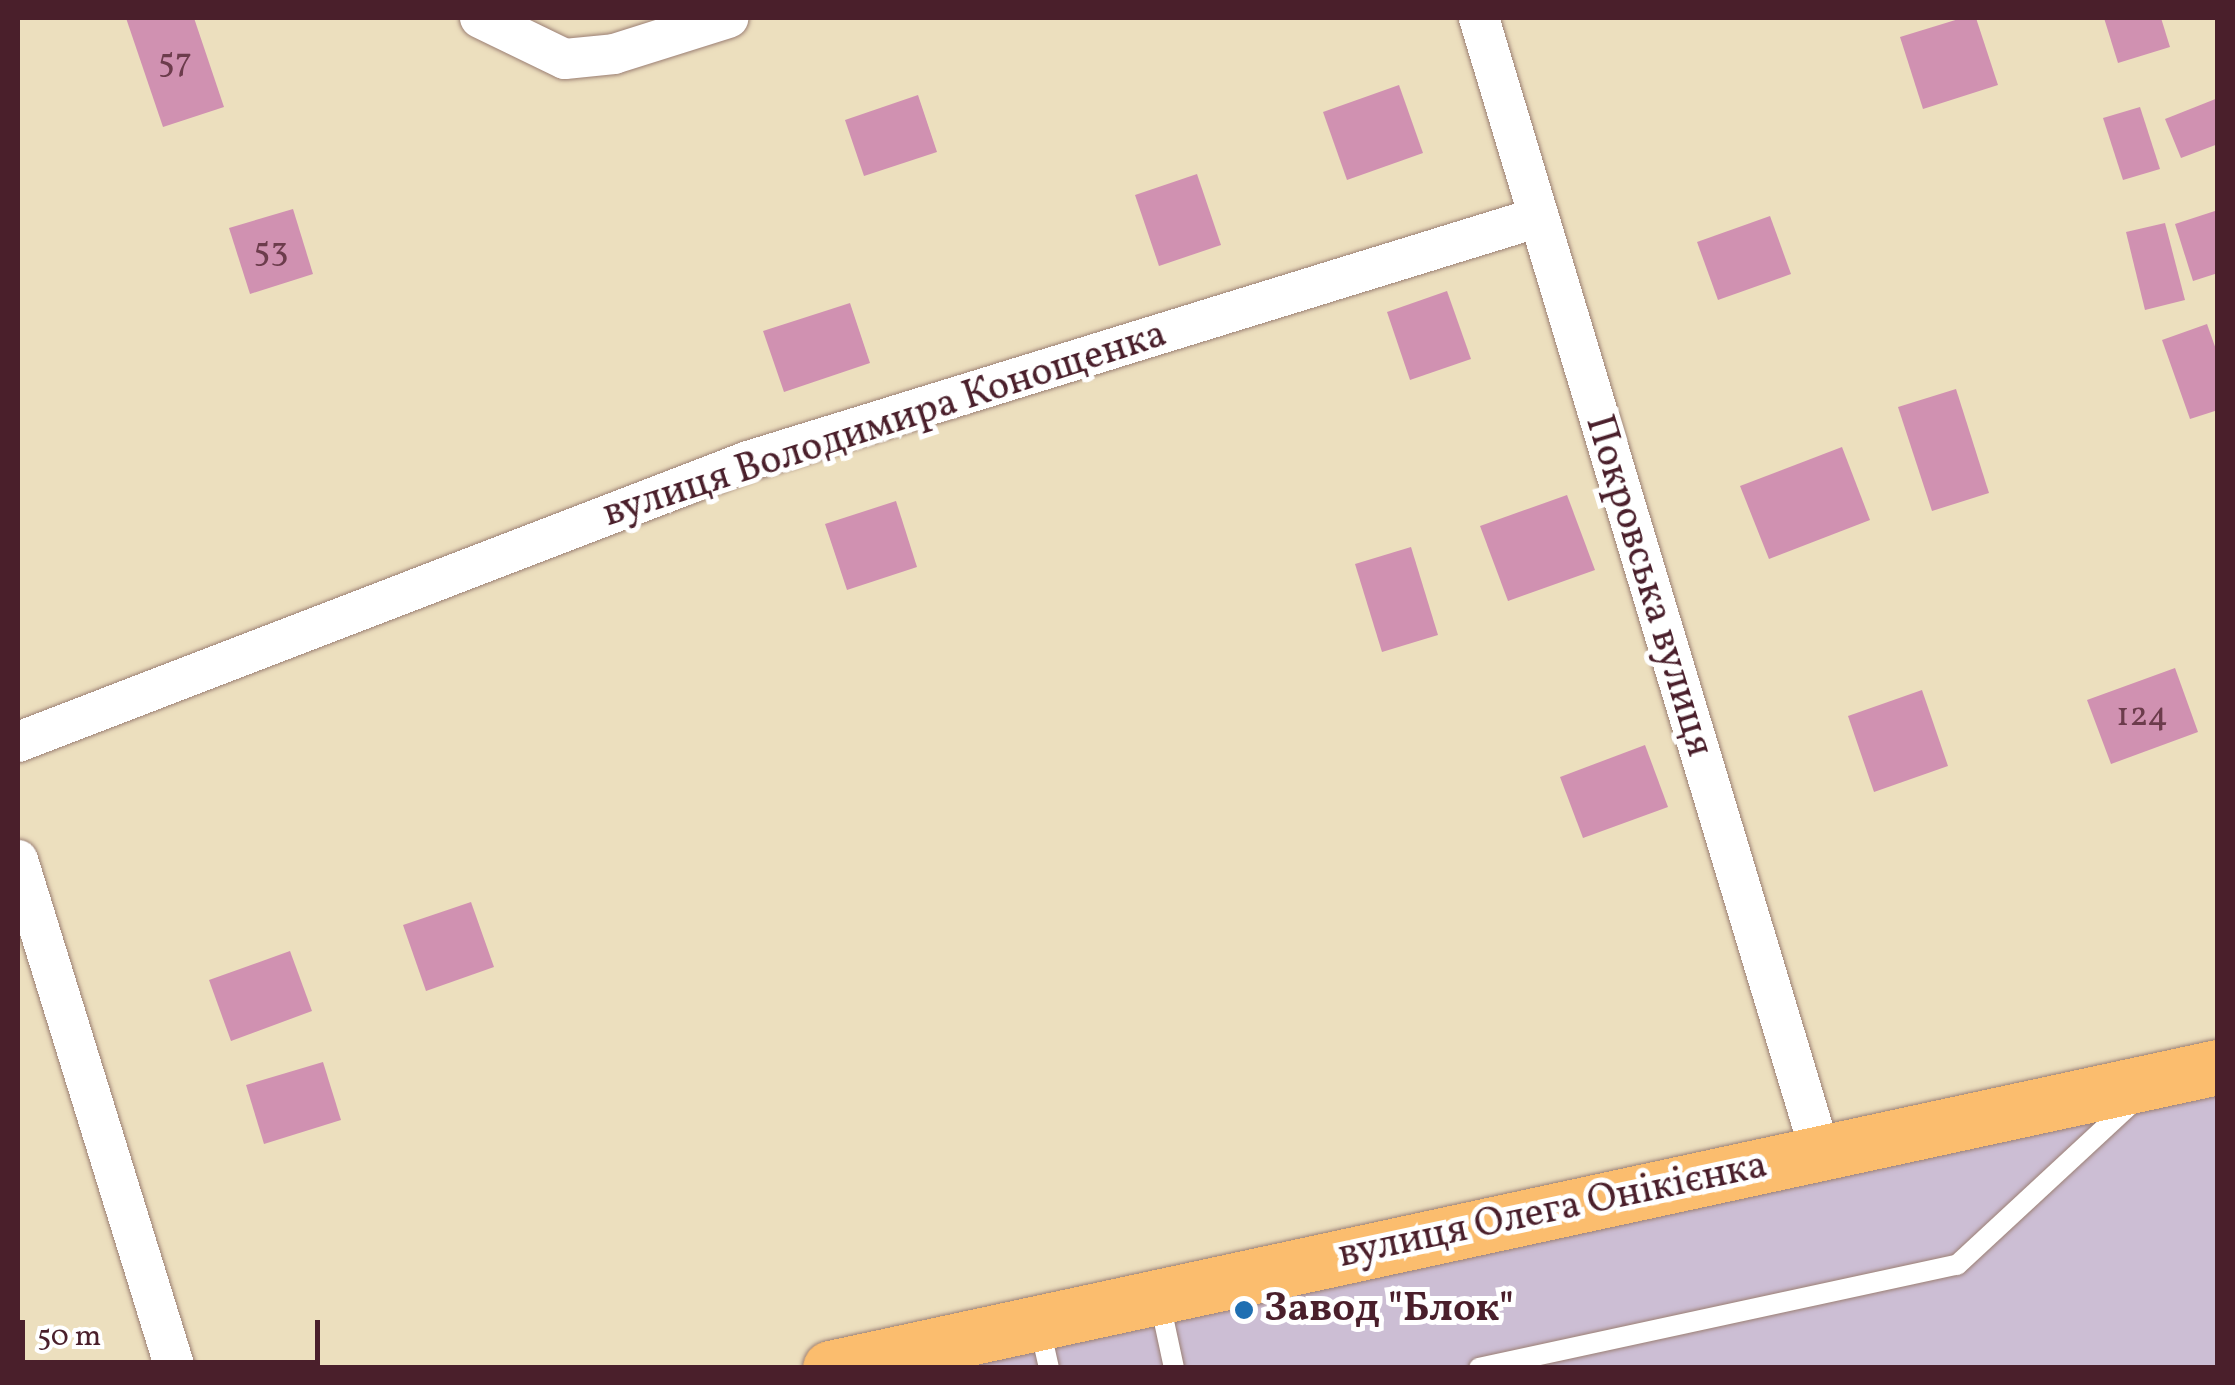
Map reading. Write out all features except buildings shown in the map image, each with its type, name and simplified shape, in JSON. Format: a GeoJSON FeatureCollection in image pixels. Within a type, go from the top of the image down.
{"type":"FeatureCollection","features":[{"type":"Feature","properties":{"kind":"main road","name":"вулиця Олега Онікієнка"},"geometry":{"type":"LineString","coordinates":[[830,1368],[1044,1345],[1159,1296],[2218,1067]]}},
{"type":"Feature","properties":{"kind":"street"},"geometry":{"type":"LineString","coordinates":[[480,18],[565,59],[614,54],[728,18]]}},
{"type":"Feature","properties":{"kind":"street","name":"Покровська вулиця"},"geometry":{"type":"LineString","coordinates":[[1479,18],[1536,218],[1821,1154]]}},
{"type":"Feature","properties":{"kind":"street","name":"вулиця Володимира Конощенка"},"geometry":{"type":"LineString","coordinates":[[18,742],[748,461],[1536,218]]}},
{"type":"Feature","properties":{"kind":"street"},"geometry":{"type":"LineString","coordinates":[[18,860],[175,1368]]}},
{"type":"Feature","properties":{"kind":"lane"},"geometry":{"type":"LineString","coordinates":[[1479,1368],[1958,1265],[2156,1081]]}},
{"type":"Feature","properties":{"kind":"lane"},"geometry":{"type":"LineString","coordinates":[[1159,1296],[1174,1368]]}},
{"type":"Feature","properties":{"kind":"shaded area"},"geometry":{"type":"Polygon","coordinates":[[[2217,1067],[2217,1367],[830,1368],[2217,1067]]]}},
{"type":"Feature","properties":{"kind":"place","name":"Завод \"Блок\""},"geometry":{"type":"Point","coordinates":[1244,1310]}}]}
